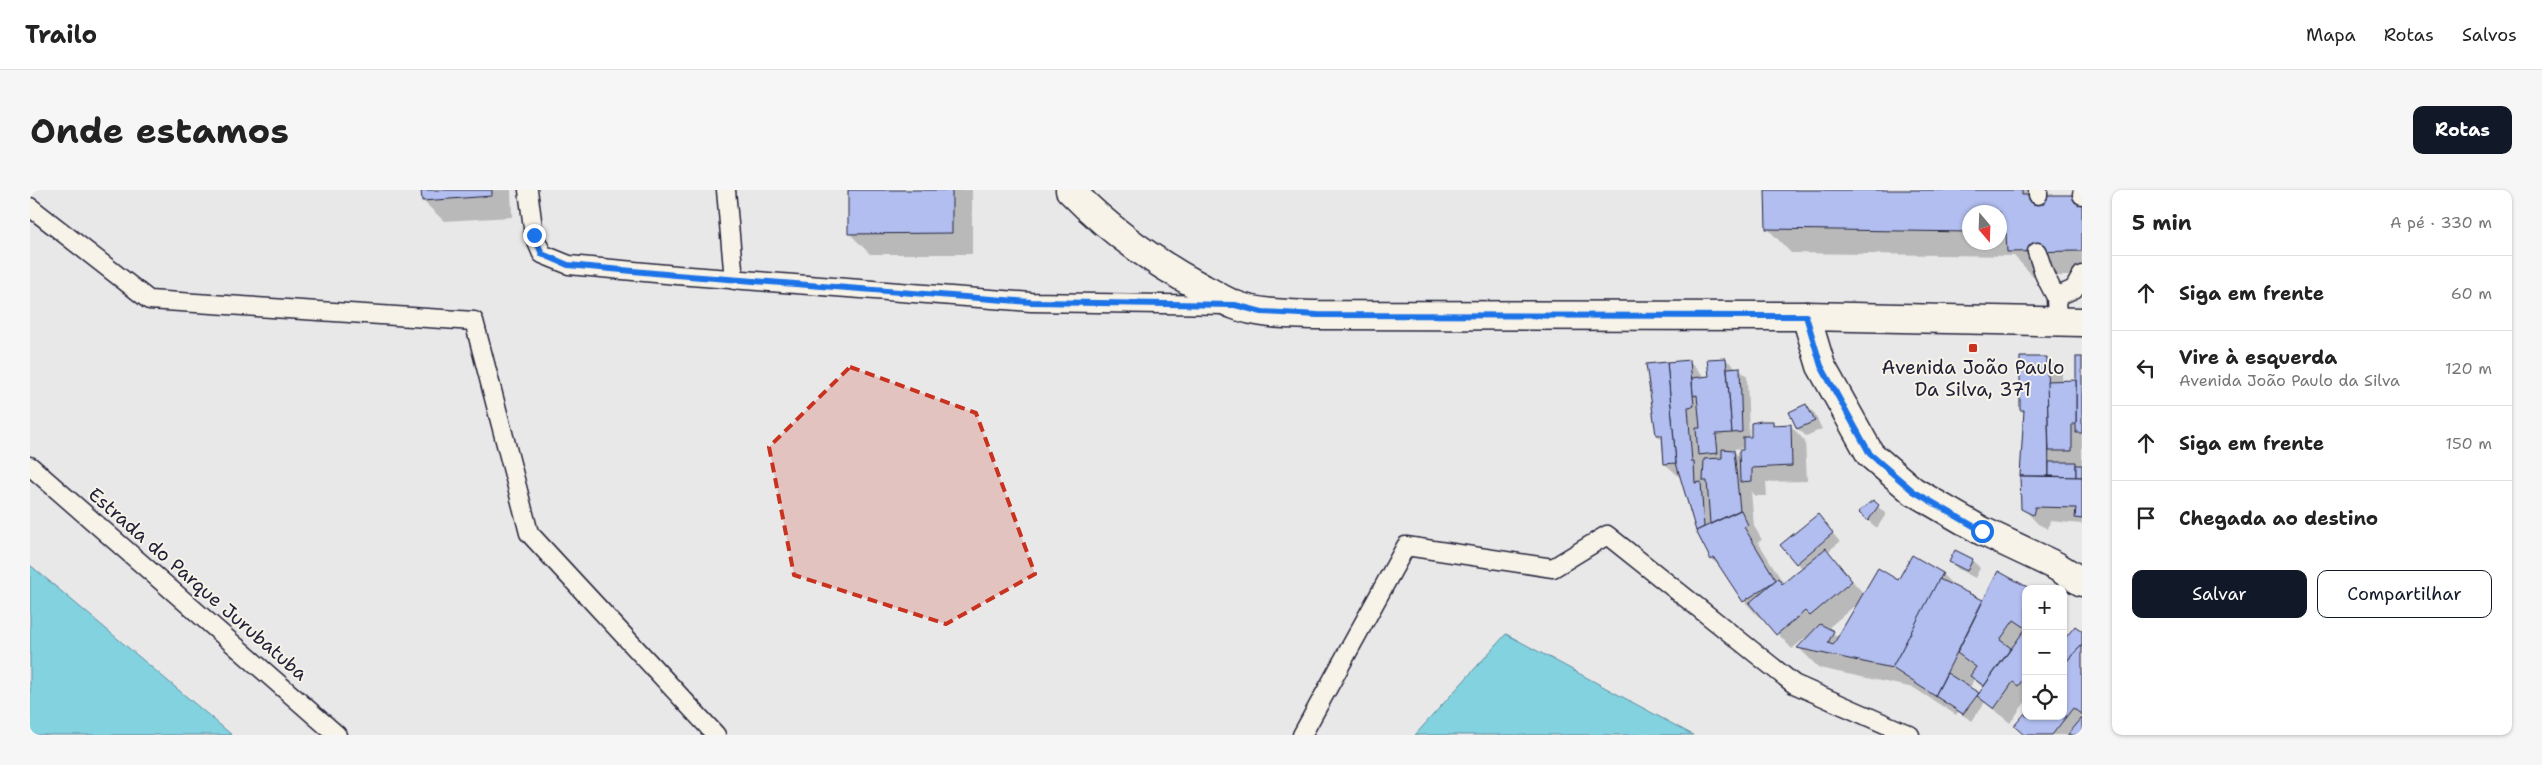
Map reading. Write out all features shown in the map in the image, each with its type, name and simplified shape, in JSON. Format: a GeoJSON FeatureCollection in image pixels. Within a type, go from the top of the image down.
{"type":"FeatureCollection","features":[{"type":"Feature","properties":{"kind":"street"},"geometry":{"type":"LineString","coordinates":[[1070,190],[1092,213],[1144,253],[1180,276],[1235,305],[1262,312],[1318,315],[1806,316],[2065,314]]}},
{"type":"Feature","properties":{"kind":"street"},"geometry":{"type":"LineString","coordinates":[[1806,316],[1821,366],[1870,454],[1921,495],[1982,531],[2056,566],[2082,582]]}},
{"type":"Feature","properties":{"kind":"lane"},"geometry":{"type":"LineString","coordinates":[[528,190],[534,235],[542,254],[568,265],[734,280],[1031,302],[1235,305]]}},
{"type":"Feature","properties":{"kind":"lane"},"geometry":{"type":"LineString","coordinates":[[726,190],[734,280]]}},
{"type":"Feature","properties":{"kind":"lane"},"geometry":{"type":"LineString","coordinates":[[30,207],[149,300],[474,321],[529,533],[716,735]]}},
{"type":"Feature","properties":{"kind":"lane"},"geometry":{"type":"LineString","coordinates":[[2037,252],[2045,276],[2065,314]]}},
{"type":"Feature","properties":{"kind":"lane"},"geometry":{"type":"LineString","coordinates":[[2065,314],[2074,289],[2082,275]]}},
{"type":"Feature","properties":{"kind":"lane","name":"Estrada do Parque Jurubatuba"},"geometry":{"type":"LineString","coordinates":[[30,466],[337,735]]}},
{"type":"Feature","properties":{"kind":"lane"},"geometry":{"type":"LineString","coordinates":[[1302,735],[1406,546],[1552,568],[1606,535],[1794,684],[1910,735]]}},
{"type":"Feature","properties":{"kind":"highlighted area"},"geometry":{"type":"Polygon","coordinates":[[[850,367],[976,413],[1035,574],[946,624],[794,575],[769,447],[850,367]]]}},
{"type":"Feature","properties":{"kind":"water"},"geometry":{"type":"Polygon","coordinates":[[[30,565],[232,735],[30,735],[30,565]]]}},
{"type":"Feature","properties":{"kind":"water"},"geometry":{"type":"Polygon","coordinates":[[[1506,634],[1693,735],[1415,735],[1506,634]]]}},
{"type":"Feature","properties":{"kind":"building"},"geometry":{"type":"Polygon","coordinates":[[[421,190],[492,190],[492,196],[422,201],[421,190]]]}},
{"type":"Feature","properties":{"kind":"building"},"geometry":{"type":"Polygon","coordinates":[[[848,190],[952,190],[952,233],[848,234],[848,190]]]}},
{"type":"Feature","properties":{"kind":"building"},"geometry":{"type":"Polygon","coordinates":[[[1765,190],[2022,190],[2022,195],[2082,195],[2082,251],[2007,252],[2007,205],[1962,205],[1962,232],[1766,229],[1765,190]]]}},
{"type":"Feature","properties":{"kind":"building"},"geometry":{"type":"Polygon","coordinates":[[[2020,357],[2047,357],[2049,476],[2020,476],[2024,410],[2020,410],[2020,357]]]}},
{"type":"Feature","properties":{"kind":"building"},"geometry":{"type":"Polygon","coordinates":[[[2076,357],[2082,357],[2082,433],[2076,433],[2076,357]]]}},
{"type":"Feature","properties":{"kind":"building"},"geometry":{"type":"Polygon","coordinates":[[[1726,358],[1732,433],[1716,434],[1718,453],[1698,455],[1696,428],[1700,428],[1697,395],[1693,396],[1692,378],[1709,376],[1707,359],[1726,358]]]}},
{"type":"Feature","properties":{"kind":"building"},"geometry":{"type":"Polygon","coordinates":[[[1690,360],[1694,406],[1688,407],[1692,462],[1694,462],[1695,483],[1701,482],[1704,527],[1696,531],[1676,463],[1667,362],[1690,360]]]}},
{"type":"Feature","properties":{"kind":"building"},"geometry":{"type":"Polygon","coordinates":[[[1667,362],[1676,463],[1664,464],[1662,435],[1656,435],[1646,364],[1667,362]]]}},
{"type":"Feature","properties":{"kind":"building"},"geometry":{"type":"Polygon","coordinates":[[[1740,367],[1742,432],[1732,433],[1727,368],[1740,367]]]}},
{"type":"Feature","properties":{"kind":"building"},"geometry":{"type":"Polygon","coordinates":[[[2076,380],[2076,424],[2072,424],[2072,451],[2049,451],[2047,381],[2076,380]]]}},
{"type":"Feature","properties":{"kind":"building"},"geometry":{"type":"Polygon","coordinates":[[[1806,404],[1815,421],[1797,429],[1789,412],[1806,404]]]}},
{"type":"Feature","properties":{"kind":"building"},"geometry":{"type":"Polygon","coordinates":[[[1773,421],[1773,425],[1791,424],[1792,466],[1752,468],[1752,481],[1740,482],[1739,450],[1743,450],[1743,437],[1751,437],[1751,423],[1773,421]]]}},
{"type":"Feature","properties":{"kind":"building"},"geometry":{"type":"Polygon","coordinates":[[[1722,449],[1734,450],[1740,510],[1710,524],[1707,481],[1703,481],[1704,459],[1722,458],[1722,449]]]}},
{"type":"Feature","properties":{"kind":"building"},"geometry":{"type":"Polygon","coordinates":[[[2049,462],[2076,462],[2076,477],[2049,476],[2049,462]]]}},
{"type":"Feature","properties":{"kind":"building"},"geometry":{"type":"Polygon","coordinates":[[[2076,465],[2082,465],[2082,477],[2076,477],[2076,465]]]}},
{"type":"Feature","properties":{"kind":"building"},"geometry":{"type":"Polygon","coordinates":[[[2020,476],[2082,477],[2082,519],[2075,518],[2076,508],[2035,507],[2033,515],[2021,509],[2020,476]]]}},
{"type":"Feature","properties":{"kind":"building"},"geometry":{"type":"Polygon","coordinates":[[[1873,500],[1879,505],[1868,521],[1858,512],[1873,500]]]}},
{"type":"Feature","properties":{"kind":"building"},"geometry":{"type":"Polygon","coordinates":[[[1741,510],[1748,525],[1744,527],[1776,580],[1743,602],[1714,558],[1711,560],[1696,531],[1741,510]]]}},
{"type":"Feature","properties":{"kind":"building"},"geometry":{"type":"Polygon","coordinates":[[[1818,514],[1833,533],[1796,564],[1780,545],[1818,514]]]}},
{"type":"Feature","properties":{"kind":"building"},"geometry":{"type":"Polygon","coordinates":[[[1826,548],[1852,581],[1810,616],[1805,611],[1776,635],[1749,603],[1778,578],[1782,584],[1826,548]]]}},
{"type":"Feature","properties":{"kind":"building"},"geometry":{"type":"Polygon","coordinates":[[[1955,550],[1973,559],[1967,571],[1949,562],[1955,550]]]}},
{"type":"Feature","properties":{"kind":"building"},"geometry":{"type":"Polygon","coordinates":[[[1912,555],[1943,573],[1892,668],[1797,648],[1820,624],[1834,631],[1828,643],[1833,645],[1878,568],[1898,580],[1912,555]]]}},
{"type":"Feature","properties":{"kind":"building"},"geometry":{"type":"Polygon","coordinates":[[[1998,571],[2024,585],[2022,585],[2022,625],[2014,620],[2000,640],[2011,648],[1984,686],[1970,676],[1976,667],[1957,653],[1998,571]]]}},
{"type":"Feature","properties":{"kind":"building"},"geometry":{"type":"Polygon","coordinates":[[[1939,579],[1983,600],[1935,696],[1892,668],[1939,579]]]}},
{"type":"Feature","properties":{"kind":"building"},"geometry":{"type":"Polygon","coordinates":[[[2075,626],[2082,631],[2082,645],[2067,661],[2067,636],[2075,626]]]}},
{"type":"Feature","properties":{"kind":"building"},"geometry":{"type":"Polygon","coordinates":[[[2022,634],[2022,680],[2018,686],[2013,682],[1994,709],[1977,696],[2022,634]]]}},
{"type":"Feature","properties":{"kind":"building"},"geometry":{"type":"Polygon","coordinates":[[[2082,645],[2082,715],[2073,708],[2067,716],[2067,661],[2082,645]]]}},
{"type":"Feature","properties":{"kind":"building"},"geometry":{"type":"Polygon","coordinates":[[[1947,673],[1979,693],[1963,714],[1935,696],[1947,673]]]}},
{"type":"Feature","properties":{"kind":"building"},"geometry":{"type":"Polygon","coordinates":[[[2022,717],[2022,720],[2064,720],[2052,735],[2024,735],[2014,726],[2022,717]]]}},
{"type":"Feature","properties":{"kind":"building"},"geometry":{"type":"Polygon","coordinates":[[[2082,718],[2082,735],[2068,735],[2070,732],[2082,718]]]}},
{"type":"Feature","properties":{"kind":"place","name":"Avenida João Paulo Da Silva, 371"},"geometry":{"type":"Point","coordinates":[1973,348]}},
{"type":"Feature","properties":{"kind":"route"},"geometry":{"type":"LineString","coordinates":[[534,235],[542,254],[568,265],[1031,302],[1235,305],[1262,312],[1318,315],[1806,316],[1821,366],[1870,454],[1913,491],[1982,531]]}}]}
